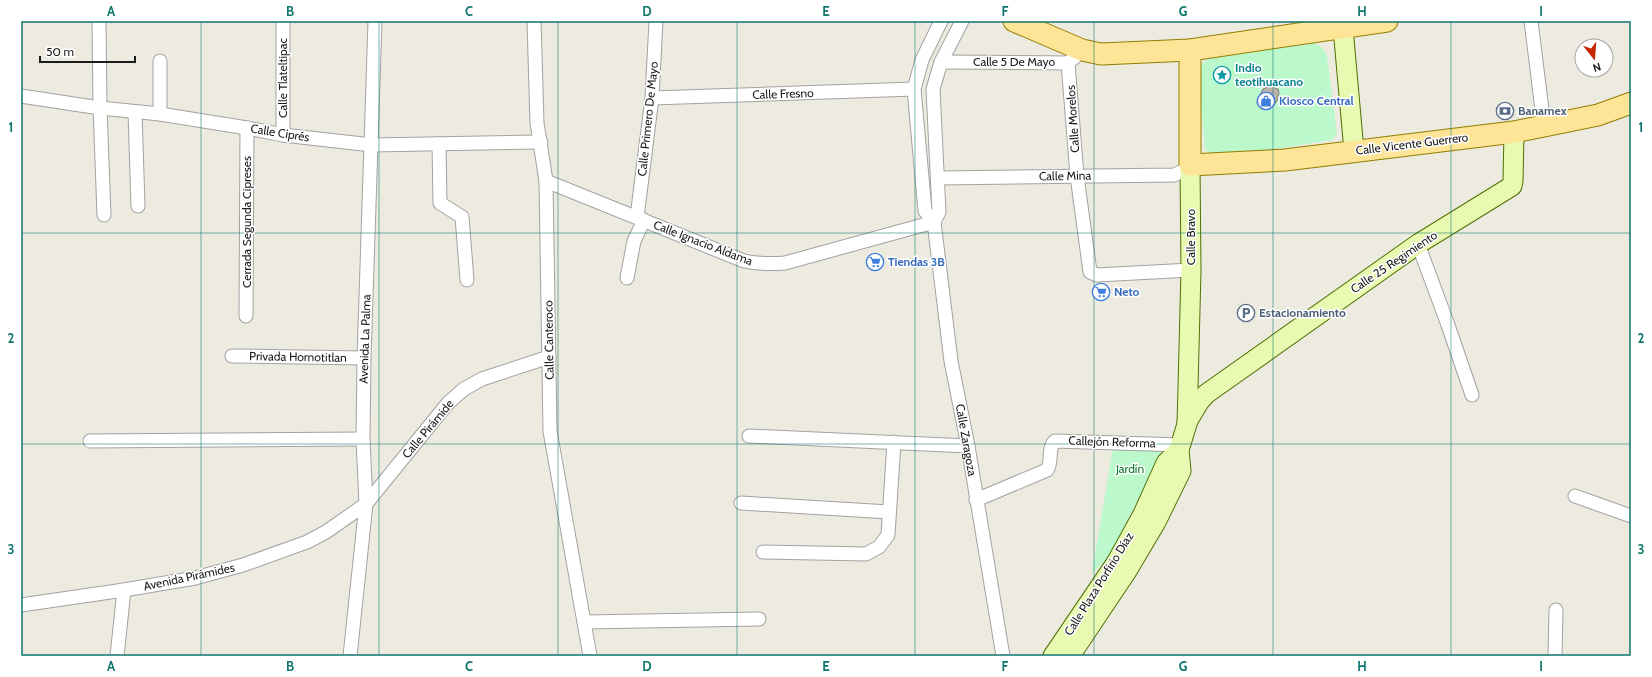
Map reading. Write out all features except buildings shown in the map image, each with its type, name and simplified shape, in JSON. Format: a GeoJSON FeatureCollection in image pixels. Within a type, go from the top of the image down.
{"type":"FeatureCollection","features":[{"type":"Feature","properties":{"kind":"main road"},"geometry":{"type":"LineString","coordinates":[[1014,21],[1075,57],[1101,54],[1190,50],[1344,24],[1387,21]]}},
{"type":"Feature","properties":{"kind":"main road"},"geometry":{"type":"LineString","coordinates":[[1344,24],[1354,151]]}},
{"type":"Feature","properties":{"kind":"main road","name":"Calle Bravo"},"geometry":{"type":"LineString","coordinates":[[1186,424],[1191,270],[1190,50]]}},
{"type":"Feature","properties":{"kind":"main road","name":"Calle Vicente Guerrero"},"geometry":{"type":"LineString","coordinates":[[1190,165],[1285,160],[1514,132],[1598,115],[1631,103]]}},
{"type":"Feature","properties":{"kind":"main road","name":"Calle 25 Regimiento"},"geometry":{"type":"LineString","coordinates":[[1186,424],[1199,402],[1206,394],[1418,244],[1512,186],[1514,132]]}},
{"type":"Feature","properties":{"kind":"main road","name":"Calle Plaza Porfirio Díaz"},"geometry":{"type":"LineString","coordinates":[[1070,656],[1127,571],[1156,522],[1181,471],[1180,447],[1186,424]]}},
{"type":"Feature","properties":{"kind":"main road","name":"Calle Plaza Porfirio Díaz"},"geometry":{"type":"LineString","coordinates":[[1053,656],[1116,563],[1142,514],[1166,463],[1180,447]]}},
{"type":"Feature","properties":{"kind":"street"},"geometry":{"type":"LineString","coordinates":[[99,21],[100,108],[104,215]]}},
{"type":"Feature","properties":{"kind":"street","name":"Calle Tlateltipac"},"geometry":{"type":"LineString","coordinates":[[283,21],[283,135]]}},
{"type":"Feature","properties":{"kind":"street","name":"Avenida La Palma"},"geometry":{"type":"LineString","coordinates":[[350,656],[366,504],[363,439],[364,358],[375,21]]}},
{"type":"Feature","properties":{"kind":"street","name":"Calle Canteroco"},"geometry":{"type":"LineString","coordinates":[[534,21],[537,123],[546,181],[550,431],[590,656]]}},
{"type":"Feature","properties":{"kind":"street","name":"Calle Primero De Mayo"},"geometry":{"type":"LineString","coordinates":[[627,278],[634,242],[641,218],[652,98],[656,21]]}},
{"type":"Feature","properties":{"kind":"street","name":"Calle Zaragoza"},"geometry":{"type":"LineString","coordinates":[[941,21],[922,60],[914,89],[925,211],[934,222],[951,361],[968,446],[1003,656]]}},
{"type":"Feature","properties":{"kind":"street","name":"Calle Zaragoza"},"geometry":{"type":"LineString","coordinates":[[934,222],[939,212],[933,89],[941,62],[962,21]]}},
{"type":"Feature","properties":{"kind":"street"},"geometry":{"type":"LineString","coordinates":[[1531,21],[1544,126]]}},
{"type":"Feature","properties":{"kind":"street","name":"Calle 5 De Mayo"},"geometry":{"type":"LineString","coordinates":[[941,62],[1075,57]]}},
{"type":"Feature","properties":{"kind":"street","name":"Calle Morelos"},"geometry":{"type":"LineString","coordinates":[[1075,57],[1077,176],[1088,268],[1093,274],[1191,270]]}},
{"type":"Feature","properties":{"kind":"street"},"geometry":{"type":"LineString","coordinates":[[160,61],[160,114]]}},
{"type":"Feature","properties":{"kind":"street","name":"Calle Fresno"},"geometry":{"type":"LineString","coordinates":[[652,98],[914,89]]}},
{"type":"Feature","properties":{"kind":"street","name":"Calle Ciprés"},"geometry":{"type":"LineString","coordinates":[[21,96],[100,108],[160,114],[283,135],[372,145],[540,142]]}},
{"type":"Feature","properties":{"kind":"street"},"geometry":{"type":"LineString","coordinates":[[135,112],[138,206]]}},
{"type":"Feature","properties":{"kind":"street","name":"Cerrada Segunda Cipreses"},"geometry":{"type":"LineString","coordinates":[[246,316],[247,128]]}},
{"type":"Feature","properties":{"kind":"street"},"geometry":{"type":"LineString","coordinates":[[439,144],[440,203],[462,217],[467,280]]}},
{"type":"Feature","properties":{"kind":"street","name":"Calle Mina"},"geometry":{"type":"LineString","coordinates":[[938,178],[1174,175],[1183,171],[1190,165]]}},
{"type":"Feature","properties":{"kind":"street","name":"Calle Ignacio Aldama"},"geometry":{"type":"LineString","coordinates":[[546,181],[641,218],[744,261],[755,264],[785,263],[934,222]]}},
{"type":"Feature","properties":{"kind":"street"},"geometry":{"type":"LineString","coordinates":[[1418,244],[1472,395]]}},
{"type":"Feature","properties":{"kind":"street","name":"Privada Hornotitlan"},"geometry":{"type":"LineString","coordinates":[[232,356],[364,358]]}},
{"type":"Feature","properties":{"kind":"street","name":"Calle Pirámide"},"geometry":{"type":"LineString","coordinates":[[366,504],[448,403],[464,389],[482,379],[549,356]]}},
{"type":"Feature","properties":{"kind":"street"},"geometry":{"type":"LineString","coordinates":[[749,436],[968,446]]}},
{"type":"Feature","properties":{"kind":"street"},"geometry":{"type":"LineString","coordinates":[[90,441],[363,439]]}},
{"type":"Feature","properties":{"kind":"street","name":"Callejón Reforma"},"geometry":{"type":"LineString","coordinates":[[976,500],[1047,470],[1051,447],[1055,441],[1180,447]]}},
{"type":"Feature","properties":{"kind":"street"},"geometry":{"type":"LineString","coordinates":[[763,552],[866,554],[879,547],[888,535],[894,442]]}},
{"type":"Feature","properties":{"kind":"street"},"geometry":{"type":"LineString","coordinates":[[1575,496],[1631,516]]}},
{"type":"Feature","properties":{"kind":"street","name":"Avenida Pirámides"},"geometry":{"type":"LineString","coordinates":[[21,605],[195,578],[243,565],[307,542],[326,532],[366,504]]}},
{"type":"Feature","properties":{"kind":"street"},"geometry":{"type":"LineString","coordinates":[[741,504],[889,512]]}},
{"type":"Feature","properties":{"kind":"street"},"geometry":{"type":"LineString","coordinates":[[117,656],[124,590]]}},
{"type":"Feature","properties":{"kind":"street"},"geometry":{"type":"LineString","coordinates":[[1555,656],[1556,610]]}},
{"type":"Feature","properties":{"kind":"street"},"geometry":{"type":"LineString","coordinates":[[584,622],[759,619]]}},
{"type":"Feature","properties":{"kind":"green space"},"geometry":{"type":"Polygon","coordinates":[[[1311,42],[1321,47],[1327,56],[1337,134],[1332,140],[1225,157],[1210,154],[1205,149],[1198,73],[1203,64],[1212,57],[1311,42]]]}},
{"type":"Feature","properties":{"kind":"green space","name":"Jardín"},"geometry":{"type":"Polygon","coordinates":[[[1113,448],[1162,450],[1154,469],[1107,559],[1092,573],[1113,448]]]}},
{"type":"Feature","properties":{"kind":"place","name":"Indio teotihuacano"},"geometry":{"type":"Point","coordinates":[1222,75]}},
{"type":"Feature","properties":{"kind":"place","name":"Kiosco Central"},"geometry":{"type":"Point","coordinates":[1266,101]}},
{"type":"Feature","properties":{"kind":"place","name":"Banamex"},"geometry":{"type":"Point","coordinates":[1505,111]}},
{"type":"Feature","properties":{"kind":"place","name":"Tiendas 3B"},"geometry":{"type":"Point","coordinates":[875,262]}},
{"type":"Feature","properties":{"kind":"place","name":"Neto"},"geometry":{"type":"Point","coordinates":[1101,292]}},
{"type":"Feature","properties":{"kind":"place","name":"Estacionamiento"},"geometry":{"type":"Point","coordinates":[1246,313]}}]}
